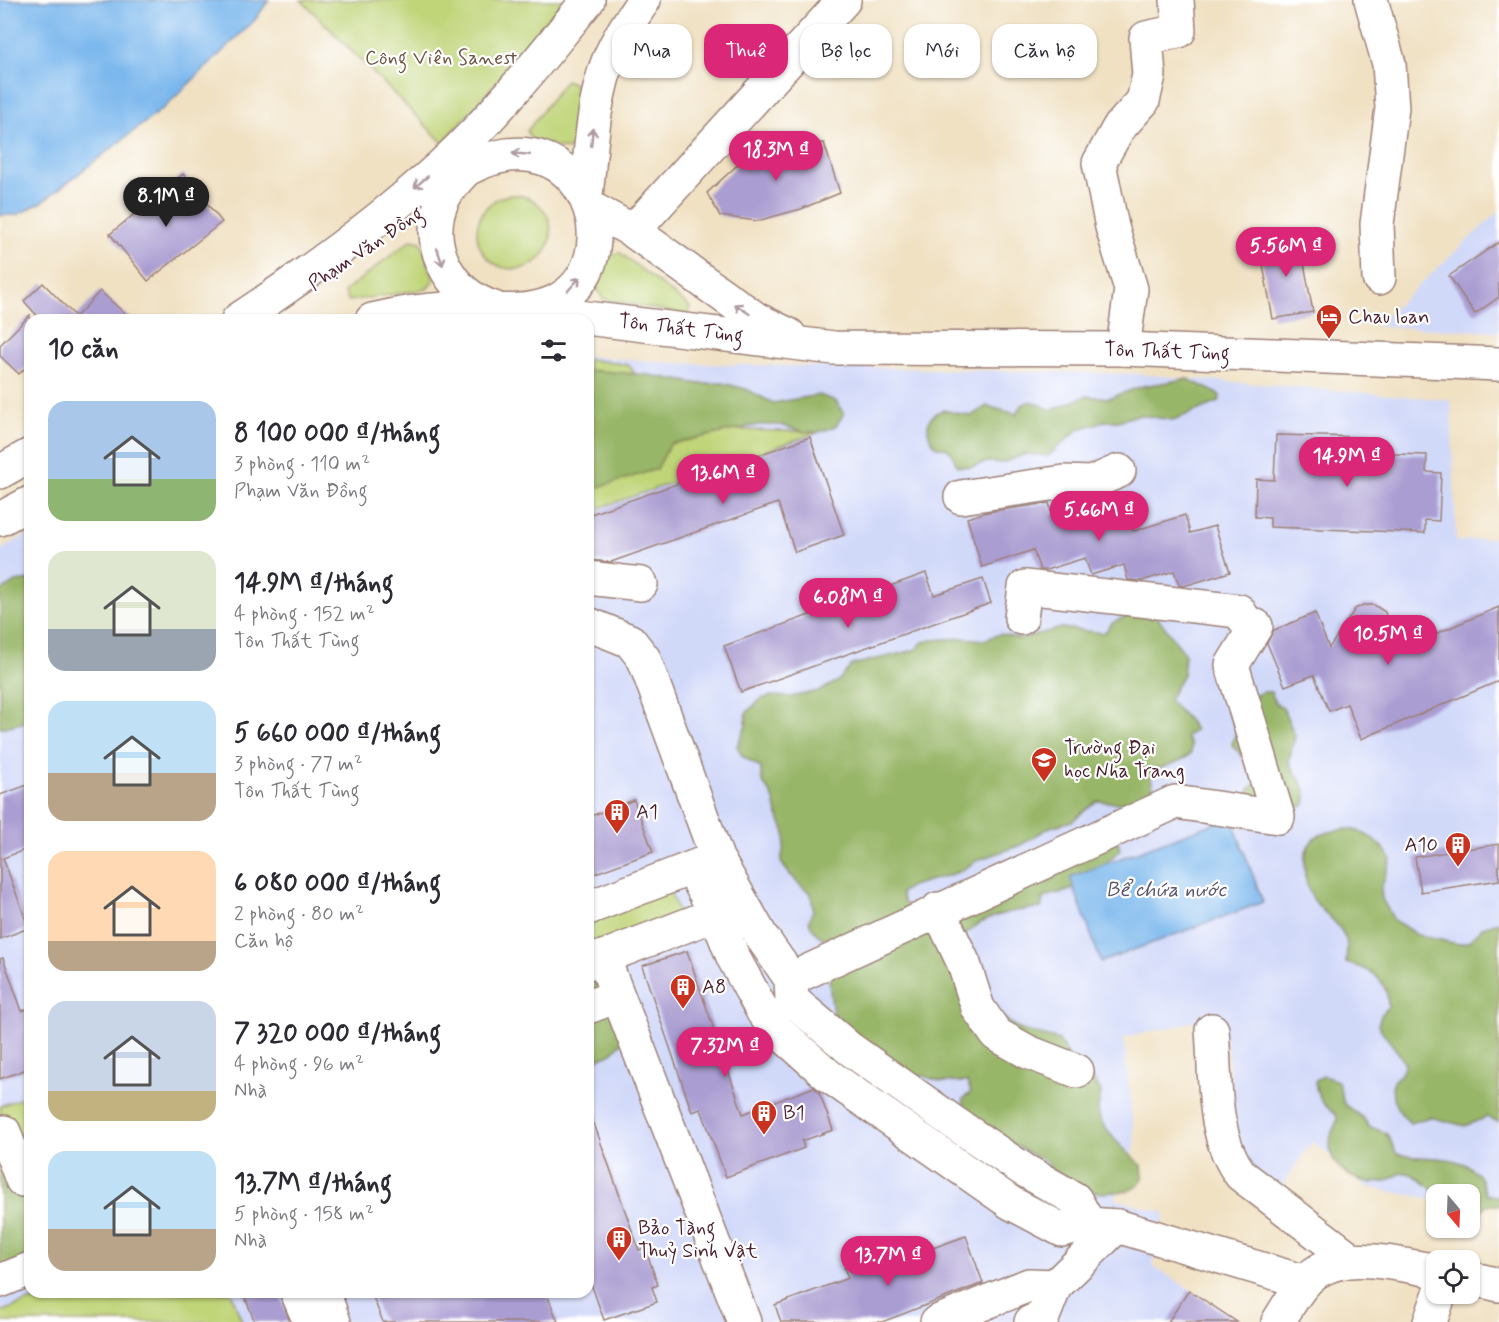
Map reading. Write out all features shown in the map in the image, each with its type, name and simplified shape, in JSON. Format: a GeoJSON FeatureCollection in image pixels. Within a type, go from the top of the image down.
{"type":"FeatureCollection","features":[{"type":"Feature","properties":{"kind":"main road","name":"Phạm Văn Đồng"},"geometry":{"type":"LineString","coordinates":[[516,311],[480,304],[460,290],[445,271],[437,248],[436,223],[443,200],[454,183],[469,168],[517,107],[589,0]]}},
{"type":"Feature","properties":{"kind":"main road"},"geometry":{"type":"LineString","coordinates":[[247,314],[370,226],[443,164],[519,83],[589,0]]}},
{"type":"Feature","properties":{"kind":"main road"},"geometry":{"type":"LineString","coordinates":[[399,314],[449,309],[516,311],[554,302],[575,285],[590,261],[595,235],[588,201],[594,117],[606,69],[627,25],[644,0]]}},
{"type":"Feature","properties":{"kind":"main road"},"geometry":{"type":"LineString","coordinates":[[633,231],[844,0]]}},
{"type":"Feature","properties":{"kind":"main road"},"geometry":{"type":"LineString","coordinates":[[1123,349],[1131,289],[1112,227],[1099,163],[1118,129],[1143,101],[1149,75],[1146,38],[1179,31],[1177,0]]}},
{"type":"Feature","properties":{"kind":"main road"},"geometry":{"type":"LineString","coordinates":[[1371,0],[1389,64],[1392,108],[1377,224],[1379,278]]}},
{"type":"Feature","properties":{"kind":"main road","name":"Phạm Văn Đồng"},"geometry":{"type":"LineString","coordinates":[[469,168],[489,158],[511,153],[533,155],[554,163],[572,177],[588,201]]}},
{"type":"Feature","properties":{"kind":"main road","name":"Phạm Văn Đồng"},"geometry":{"type":"LineString","coordinates":[[268,314],[314,285],[403,221],[443,200]]}},
{"type":"Feature","properties":{"kind":"main road","name":"Tôn Thất Tùng"},"geometry":{"type":"LineString","coordinates":[[588,201],[756,318],[788,335],[834,348]]}},
{"type":"Feature","properties":{"kind":"main road","name":"Tôn Thất Tùng"},"geometry":{"type":"LineString","coordinates":[[516,311],[542,314]]}},
{"type":"Feature","properties":{"kind":"main road","name":"Tôn Thất Tùng"},"geometry":{"type":"LineString","coordinates":[[594,320],[834,348],[1123,349],[1499,364]]}},
{"type":"Feature","properties":{"kind":"main road"},"geometry":{"type":"LineString","coordinates":[[0,472],[24,458]]}},
{"type":"Feature","properties":{"kind":"main road"},"geometry":{"type":"LineString","coordinates":[[961,497],[1064,482],[1091,483],[1119,471]]}},
{"type":"Feature","properties":{"kind":"main road"},"geometry":{"type":"LineString","coordinates":[[0,519],[24,506]]}},
{"type":"Feature","properties":{"kind":"main road"},"geometry":{"type":"LineString","coordinates":[[594,579],[641,584]]}},
{"type":"Feature","properties":{"kind":"main road"},"geometry":{"type":"LineString","coordinates":[[782,997],[938,909],[1175,802],[1278,817],[1232,665],[1256,626],[1245,621],[1239,611],[1025,587],[1021,618]]}},
{"type":"Feature","properties":{"kind":"main road"},"geometry":{"type":"LineString","coordinates":[[594,626],[630,641],[644,659],[704,863],[716,914],[733,957],[850,1049],[1024,1170],[1075,1199],[1103,1225]]}},
{"type":"Feature","properties":{"kind":"main road"},"geometry":{"type":"LineString","coordinates":[[594,906],[704,863]]}},
{"type":"Feature","properties":{"kind":"main road"},"geometry":{"type":"LineString","coordinates":[[704,863],[761,936],[782,997],[777,1030],[829,1076],[1011,1203],[1062,1230],[1103,1225],[1305,1282]]}},
{"type":"Feature","properties":{"kind":"main road"},"geometry":{"type":"LineString","coordinates":[[938,909],[964,964],[978,1008],[996,1034],[1028,1052],[1077,1071]]}},
{"type":"Feature","properties":{"kind":"main road"},"geometry":{"type":"LineString","coordinates":[[716,914],[596,960],[603,1001],[744,1322]]}},
{"type":"Feature","properties":{"kind":"main road"},"geometry":{"type":"LineString","coordinates":[[1212,1030],[1221,1137],[1228,1158],[1241,1175],[1351,1259]]}},
{"type":"Feature","properties":{"kind":"main road"},"geometry":{"type":"LineString","coordinates":[[829,1076],[850,1049]]}},
{"type":"Feature","properties":{"kind":"main road"},"geometry":{"type":"LineString","coordinates":[[11,1129],[17,1182]]}},
{"type":"Feature","properties":{"kind":"main road"},"geometry":{"type":"LineString","coordinates":[[1030,1322],[1043,1317],[1055,1286],[1103,1225]]}},
{"type":"Feature","properties":{"kind":"main road"},"geometry":{"type":"LineString","coordinates":[[1278,1322],[1305,1282],[1325,1267],[1351,1259],[1426,1269]]}},
{"type":"Feature","properties":{"kind":"main road"},"geometry":{"type":"LineString","coordinates":[[0,1281],[24,1271]]}},
{"type":"Feature","properties":{"kind":"main road"},"geometry":{"type":"LineString","coordinates":[[1480,1280],[1499,1285]]}},
{"type":"Feature","properties":{"kind":"main road"},"geometry":{"type":"LineString","coordinates":[[937,1322],[1029,1285],[1055,1286]]}},
{"type":"Feature","properties":{"kind":"main road"},"geometry":{"type":"LineString","coordinates":[[300,1298],[310,1322]]}},
{"type":"Feature","properties":{"kind":"main road"},"geometry":{"type":"LineString","coordinates":[[324,1298],[334,1322]]}},
{"type":"Feature","properties":{"kind":"main road"},"geometry":{"type":"LineString","coordinates":[[1430,1322],[1436,1304]]}},
{"type":"Feature","properties":{"kind":"shaded area"},"geometry":{"type":"Polygon","coordinates":[[[1499,211],[1499,332],[1375,326],[1499,211]]]}},
{"type":"Feature","properties":{"kind":"shaded area","name":"Trường Đại học Nha Trang"},"geometry":{"type":"Polygon","coordinates":[[[594,357],[669,363],[1136,374],[1451,400],[1456,542],[1499,537],[1499,1202],[1480,1202],[1480,1184],[1426,1184],[1426,1198],[1366,1187],[1313,1141],[1277,1192],[1238,1160],[1229,1063],[1221,1015],[1124,1038],[1135,1146],[1115,1199],[1165,1213],[1153,1266],[1238,1320],[1236,1322],[0,1322],[0,550],[24,536],[24,1298],[594,1298],[594,357]]]}},
{"type":"Feature","properties":{"kind":"green space","name":"Công Viên Sanest"},"geometry":{"type":"Polygon","coordinates":[[[301,0],[563,0],[540,32],[443,143],[301,0]]]}},
{"type":"Feature","properties":{"kind":"green space"},"geometry":{"type":"Polygon","coordinates":[[[566,80],[578,86],[576,146],[567,150],[531,139],[527,131],[566,80]]]}},
{"type":"Feature","properties":{"kind":"green space"},"geometry":{"type":"Polygon","coordinates":[[[507,195],[521,195],[535,201],[545,211],[551,225],[549,246],[535,263],[521,269],[507,269],[493,263],[483,253],[477,239],[477,225],[483,211],[493,201],[507,195]]]}},
{"type":"Feature","properties":{"kind":"green space"},"geometry":{"type":"Polygon","coordinates":[[[411,240],[421,242],[434,280],[427,289],[349,301],[344,292],[411,240]]]}},
{"type":"Feature","properties":{"kind":"green space"},"geometry":{"type":"Polygon","coordinates":[[[619,252],[690,307],[687,315],[603,299],[597,288],[608,257],[619,252]]]}},
{"type":"Feature","properties":{"kind":"green space"},"geometry":{"type":"Polygon","coordinates":[[[594,360],[629,365],[671,428],[819,432],[594,510],[594,360]]]}},
{"type":"Feature","properties":{"kind":"green space"},"geometry":{"type":"Polygon","coordinates":[[[594,370],[649,375],[700,384],[722,383],[746,389],[773,403],[819,395],[836,401],[844,414],[835,427],[819,432],[805,432],[780,425],[758,425],[670,444],[657,469],[596,488],[594,495],[594,370]]]}},
{"type":"Feature","properties":{"kind":"green space"},"geometry":{"type":"Polygon","coordinates":[[[1187,379],[1217,393],[1220,396],[1219,402],[1173,420],[1138,415],[1118,421],[1104,421],[1079,429],[1048,456],[1026,454],[1002,463],[987,462],[970,467],[957,466],[950,452],[945,448],[937,447],[928,432],[932,417],[943,410],[971,416],[987,406],[1016,414],[1021,405],[1031,401],[1052,410],[1086,396],[1109,398],[1143,386],[1187,379]]]}},
{"type":"Feature","properties":{"kind":"green space"},"geometry":{"type":"Polygon","coordinates":[[[24,581],[24,722],[0,728],[0,592],[15,582],[24,581]]]}},
{"type":"Feature","properties":{"kind":"green space"},"geometry":{"type":"Polygon","coordinates":[[[1132,613],[1155,614],[1185,654],[1183,674],[1169,700],[1187,718],[1195,730],[1186,737],[1191,745],[1191,753],[1182,760],[1150,774],[1155,795],[1134,804],[1097,801],[1072,821],[1050,827],[1021,845],[978,860],[959,872],[911,886],[901,893],[904,902],[912,909],[1118,841],[1120,850],[1077,886],[1043,898],[1041,908],[1019,910],[986,920],[960,940],[995,1012],[1021,1030],[1059,1040],[1069,1057],[1090,1076],[1101,1091],[1099,1117],[1116,1140],[1142,1166],[1143,1177],[1138,1186],[1127,1191],[1104,1193],[1080,1190],[1053,1171],[1045,1161],[1014,1145],[964,1110],[963,1099],[971,1092],[967,1082],[942,1082],[920,1075],[908,1079],[833,1014],[829,981],[835,972],[834,941],[818,935],[811,926],[809,921],[813,910],[811,893],[794,879],[781,862],[785,835],[774,800],[763,783],[761,768],[742,756],[737,746],[746,726],[746,713],[761,699],[771,696],[790,697],[820,691],[838,681],[852,665],[915,650],[923,642],[933,640],[963,638],[984,640],[1000,634],[1020,639],[1061,628],[1104,633],[1112,623],[1132,613]]]}},
{"type":"Feature","properties":{"kind":"green space"},"geometry":{"type":"Polygon","coordinates":[[[1271,692],[1276,704],[1283,708],[1295,736],[1289,761],[1304,788],[1306,800],[1304,806],[1287,811],[1251,798],[1249,789],[1256,784],[1244,758],[1232,745],[1238,728],[1256,695],[1271,692]]]}},
{"type":"Feature","properties":{"kind":"green space"},"geometry":{"type":"Polygon","coordinates":[[[1345,829],[1365,834],[1387,853],[1391,859],[1381,889],[1382,899],[1394,920],[1417,935],[1458,944],[1468,942],[1483,927],[1499,922],[1499,1122],[1487,1117],[1465,1126],[1430,1117],[1410,1123],[1401,1114],[1393,1093],[1393,1081],[1401,1074],[1405,1064],[1378,1025],[1381,1015],[1388,1007],[1385,989],[1382,982],[1371,972],[1346,963],[1346,940],[1336,923],[1314,900],[1305,876],[1305,858],[1312,842],[1318,836],[1345,829]]]}},
{"type":"Feature","properties":{"kind":"green space"},"geometry":{"type":"Polygon","coordinates":[[[668,885],[688,939],[624,964],[594,993],[594,912],[668,885]]]}},
{"type":"Feature","properties":{"kind":"green space"},"geometry":{"type":"Polygon","coordinates":[[[594,980],[600,980],[624,1040],[612,1053],[594,1060],[594,980]]]}},
{"type":"Feature","properties":{"kind":"green space"},"geometry":{"type":"Polygon","coordinates":[[[1323,1076],[1338,1081],[1344,1104],[1364,1119],[1370,1128],[1386,1134],[1397,1154],[1451,1160],[1471,1168],[1479,1176],[1486,1194],[1499,1197],[1499,1205],[1486,1205],[1480,1212],[1480,1184],[1426,1185],[1405,1173],[1379,1183],[1358,1180],[1350,1176],[1337,1165],[1333,1158],[1330,1142],[1337,1117],[1319,1097],[1315,1081],[1323,1076]]]}},
{"type":"Feature","properties":{"kind":"green space"},"geometry":{"type":"Polygon","coordinates":[[[24,1097],[24,1246],[0,1255],[0,1106],[24,1097]]]}},
{"type":"Feature","properties":{"kind":"green space"},"geometry":{"type":"Polygon","coordinates":[[[24,1175],[24,1262],[0,1282],[0,1177],[13,1178],[24,1175]]]}},
{"type":"Feature","properties":{"kind":"green space"},"geometry":{"type":"Polygon","coordinates":[[[38,1298],[233,1298],[242,1322],[0,1322],[0,1312],[38,1298]]]}},
{"type":"Feature","properties":{"kind":"water"},"geometry":{"type":"Polygon","coordinates":[[[0,0],[269,0],[254,21],[166,106],[42,202],[17,215],[0,215],[0,0]]]}},
{"type":"Feature","properties":{"kind":"water","name":"Bể chứa nước"},"geometry":{"type":"Polygon","coordinates":[[[1231,817],[1263,902],[1101,962],[1070,877],[1231,817]]]}},
{"type":"Feature","properties":{"kind":"building"},"geometry":{"type":"Polygon","coordinates":[[[824,143],[840,193],[801,209],[757,221],[720,216],[707,193],[757,147],[824,143]]]}},
{"type":"Feature","properties":{"kind":"building"},"geometry":{"type":"Polygon","coordinates":[[[183,174],[222,222],[148,281],[110,234],[183,174]]]}},
{"type":"Feature","properties":{"kind":"building"},"geometry":{"type":"Polygon","coordinates":[[[1299,236],[1313,312],[1273,319],[1259,244],[1299,236]]]}},
{"type":"Feature","properties":{"kind":"building"},"geometry":{"type":"Polygon","coordinates":[[[1499,242],[1499,297],[1475,314],[1449,276],[1499,242]]]}},
{"type":"Feature","properties":{"kind":"building"},"geometry":{"type":"Polygon","coordinates":[[[43,283],[73,314],[36,314],[24,301],[43,283]]]}},
{"type":"Feature","properties":{"kind":"building"},"geometry":{"type":"Polygon","coordinates":[[[100,291],[125,314],[79,314],[100,291]]]}},
{"type":"Feature","properties":{"kind":"building"},"geometry":{"type":"Polygon","coordinates":[[[24,321],[24,369],[19,374],[0,356],[0,345],[24,321]]]}},
{"type":"Feature","properties":{"kind":"building"},"geometry":{"type":"Polygon","coordinates":[[[1276,435],[1362,437],[1362,453],[1427,455],[1426,472],[1441,473],[1439,521],[1425,520],[1425,533],[1270,527],[1270,518],[1255,517],[1256,479],[1274,480],[1276,435]]]}},
{"type":"Feature","properties":{"kind":"building"},"geometry":{"type":"Polygon","coordinates":[[[810,437],[844,535],[795,552],[778,503],[611,562],[594,561],[594,513],[810,437]]]}},
{"type":"Feature","properties":{"kind":"building"},"geometry":{"type":"Polygon","coordinates":[[[1105,497],[1110,512],[1134,531],[1185,515],[1190,533],[1215,526],[1230,572],[1184,586],[1179,585],[1174,571],[1142,581],[1128,580],[1124,565],[1091,575],[1085,558],[1040,570],[1033,550],[982,567],[967,518],[987,512],[1049,503],[1052,514],[1105,497]]]}},
{"type":"Feature","properties":{"kind":"building"},"geometry":{"type":"Polygon","coordinates":[[[926,573],[934,595],[983,579],[991,603],[741,692],[724,646],[926,573]]]}},
{"type":"Feature","properties":{"kind":"building"},"geometry":{"type":"Polygon","coordinates":[[[1363,605],[1374,605],[1385,612],[1388,654],[1499,607],[1499,681],[1361,739],[1347,704],[1329,711],[1314,675],[1285,686],[1267,643],[1274,630],[1315,613],[1329,648],[1355,609],[1363,605]]]}},
{"type":"Feature","properties":{"kind":"building"},"geometry":{"type":"Polygon","coordinates":[[[24,786],[24,850],[3,858],[24,915],[24,930],[0,939],[0,795],[24,786]]]}},
{"type":"Feature","properties":{"kind":"building","name":"A1"},"geometry":{"type":"Polygon","coordinates":[[[634,800],[653,852],[594,874],[594,815],[634,800]]]}},
{"type":"Feature","properties":{"kind":"building","name":"A10"},"geometry":{"type":"Polygon","coordinates":[[[1499,844],[1499,880],[1421,892],[1415,857],[1499,844]]]}},
{"type":"Feature","properties":{"kind":"building"},"geometry":{"type":"Polygon","coordinates":[[[687,951],[743,1114],[814,1087],[819,1092],[833,1130],[802,1141],[804,1148],[726,1177],[701,1109],[692,1112],[642,966],[687,951]]]}},
{"type":"Feature","properties":{"kind":"building"},"geometry":{"type":"Polygon","coordinates":[[[3,958],[22,1011],[24,1010],[24,1070],[0,1079],[0,959],[3,958]]]}},
{"type":"Feature","properties":{"kind":"building","name":"Bảo Tàng Thuỷ Sinh Vật"},"geometry":{"type":"Polygon","coordinates":[[[594,1123],[639,1250],[645,1248],[658,1285],[652,1287],[657,1302],[604,1320],[594,1292],[594,1123]]]}},
{"type":"Feature","properties":{"kind":"building"},"geometry":{"type":"Polygon","coordinates":[[[966,1236],[983,1283],[882,1322],[781,1322],[775,1305],[848,1278],[844,1268],[884,1253],[888,1264],[966,1236]]]}},
{"type":"Feature","properties":{"kind":"building"},"geometry":{"type":"Polygon","coordinates":[[[1189,1290],[1237,1322],[1168,1322],[1189,1290]]]}},
{"type":"Feature","properties":{"kind":"building"},"geometry":{"type":"Polygon","coordinates":[[[245,1298],[281,1298],[290,1322],[255,1322],[245,1298]]]}},
{"type":"Feature","properties":{"kind":"building"},"geometry":{"type":"Polygon","coordinates":[[[373,1298],[548,1298],[558,1322],[383,1322],[373,1298]]]}},
{"type":"Feature","properties":{"kind":"place","name":"Chau loan"},"geometry":{"type":"Point","coordinates":[1329,340]}},
{"type":"Feature","properties":{"kind":"place","name":"Trường Đại học Nha Trang"},"geometry":{"type":"Point","coordinates":[1044,783]}},
{"type":"Feature","properties":{"kind":"place","name":"A1"},"geometry":{"type":"Point","coordinates":[617,835]}},
{"type":"Feature","properties":{"kind":"place","name":"A10"},"geometry":{"type":"Point","coordinates":[1458,868]}},
{"type":"Feature","properties":{"kind":"place","name":"A8"},"geometry":{"type":"Point","coordinates":[683,1010]}},
{"type":"Feature","properties":{"kind":"place","name":"B1"},"geometry":{"type":"Point","coordinates":[764,1136]}},
{"type":"Feature","properties":{"kind":"place","name":"Bảo Tàng Thuỷ Sinh Vật"},"geometry":{"type":"Point","coordinates":[619,1262]}}]}
